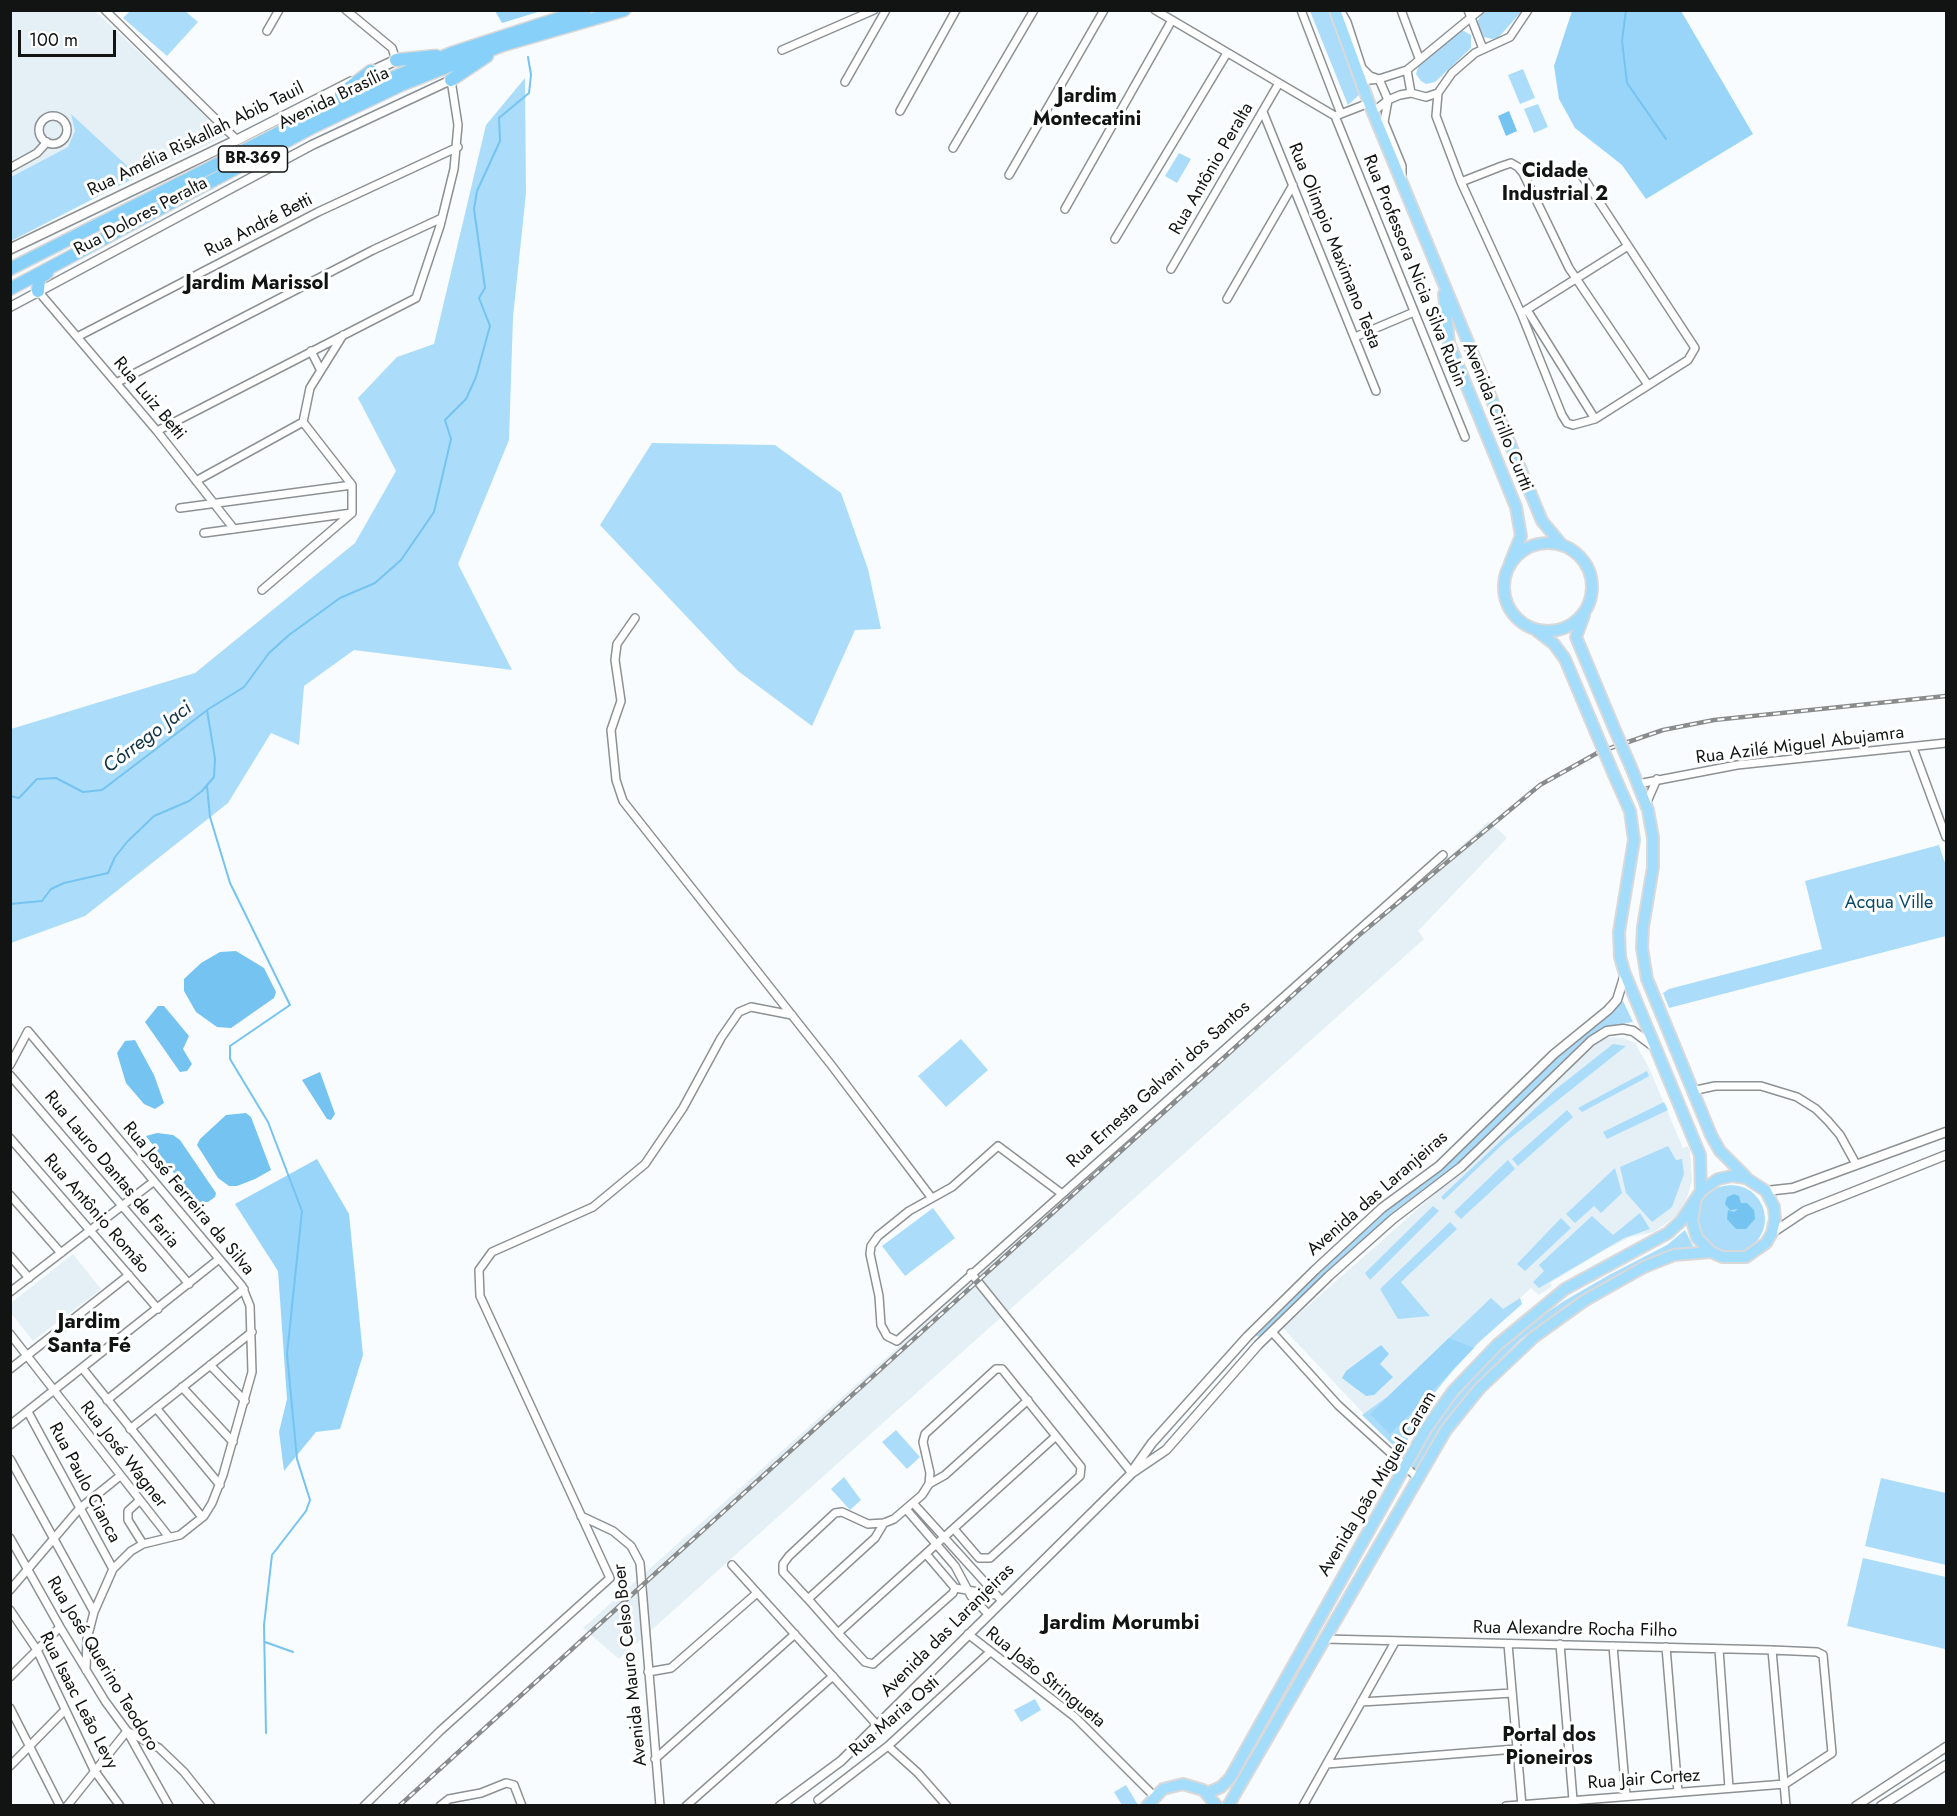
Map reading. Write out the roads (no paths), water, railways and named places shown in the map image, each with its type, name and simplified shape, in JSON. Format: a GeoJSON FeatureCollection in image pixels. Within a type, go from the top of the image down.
{"type":"FeatureCollection","features":[{"type":"Feature","properties":{"kind":"highway","name":"Avenida Brasília"},"geometry":{"type":"LineString","coordinates":[[10,269],[363,90],[452,53],[585,10]]}},
{"type":"Feature","properties":{"kind":"highway","name":"Avenida Brasília"},"geometry":{"type":"LineString","coordinates":[[10,289],[325,121],[432,72],[503,45],[624,10]]}},
{"type":"Feature","properties":{"kind":"highway"},"geometry":{"type":"LineString","coordinates":[[451,81],[503,45]]}},
{"type":"Feature","properties":{"kind":"highway"},"geometry":{"type":"LineString","coordinates":[[396,60],[452,53]]}},
{"type":"Feature","properties":{"kind":"highway"},"geometry":{"type":"LineString","coordinates":[[309,117],[371,71]]}},
{"type":"Feature","properties":{"kind":"highway"},"geometry":{"type":"LineString","coordinates":[[10,276],[49,250]]}},
{"type":"Feature","properties":{"kind":"highway"},"geometry":{"type":"LineString","coordinates":[[38,291],[39,277],[77,255]]}},
{"type":"Feature","properties":{"kind":"main road","name":"Avenida Cirillo Curtti"},"geometry":{"type":"LineString","coordinates":[[1335,10],[1371,108],[1542,521],[1562,545]]}},
{"type":"Feature","properties":{"kind":"main road","name":"Rua Amélia Riskallah Abib Tauil"},"geometry":{"type":"LineString","coordinates":[[10,249],[237,140],[396,60]]}},
{"type":"Feature","properties":{"kind":"main road","name":"Avenida Cirillo Curtti"},"geometry":{"type":"LineString","coordinates":[[1443,281],[1449,343],[1516,507],[1521,536],[1510,563]]}},
{"type":"Feature","properties":{"kind":"main road"},"geometry":{"type":"LineString","coordinates":[[1586,609],[1579,619],[1552,632],[1537,630],[1523,624],[1506,605],[1503,590],[1510,563],[1520,553],[1533,546],[1547,543],[1562,545],[1575,552],[1585,564],[1591,577],[1592,592],[1586,609],[1576,637],[1646,804],[1654,854],[1643,927],[1645,972],[1654,1000],[1692,1091],[1720,1151],[1746,1178],[1766,1191],[1774,1207],[1775,1219],[1772,1233],[1766,1243],[1746,1257],[1722,1257],[1703,1246],[1694,1230],[1692,1211],[1701,1191],[1712,1182],[1725,1176],[1746,1178]]}},
{"type":"Feature","properties":{"kind":"main road"},"geometry":{"type":"LineString","coordinates":[[1537,630],[1554,644],[1565,659],[1630,811],[1634,840],[1619,932],[1625,974],[1700,1155],[1701,1191]]}},
{"type":"Feature","properties":{"kind":"main road","name":"Avenida João Miguel Caram"},"geometry":{"type":"LineString","coordinates":[[1207,1793],[1221,1787],[1230,1778],[1404,1467],[1426,1430],[1454,1391],[1497,1345],[1564,1289],[1668,1233],[1695,1203]]}},
{"type":"Feature","properties":{"kind":"main road","name":"Avenida João Miguel Caram"},"geometry":{"type":"LineString","coordinates":[[1228,1806],[1446,1430],[1479,1389],[1534,1337],[1584,1301],[1644,1267],[1674,1254],[1711,1252]]}},
{"type":"Feature","properties":{"kind":"main road"},"geometry":{"type":"LineString","coordinates":[[1148,1806],[1154,1796],[1167,1787],[1183,1784],[1198,1787],[1207,1793],[1217,1806]]}},
{"type":"Feature","properties":{"kind":"street"},"geometry":{"type":"LineString","coordinates":[[105,10],[237,140]]}},
{"type":"Feature","properties":{"kind":"street"},"geometry":{"type":"LineString","coordinates":[[267,31],[279,10]]}},
{"type":"Feature","properties":{"kind":"street"},"geometry":{"type":"LineString","coordinates":[[346,10],[392,48],[396,60]]}},
{"type":"Feature","properties":{"kind":"street"},"geometry":{"type":"LineString","coordinates":[[782,50],[874,10]]}},
{"type":"Feature","properties":{"kind":"street"},"geometry":{"type":"LineString","coordinates":[[845,82],[886,10]]}},
{"type":"Feature","properties":{"kind":"street"},"geometry":{"type":"LineString","coordinates":[[900,111],[956,10]]}},
{"type":"Feature","properties":{"kind":"street"},"geometry":{"type":"LineString","coordinates":[[953,148],[1034,10]]}},
{"type":"Feature","properties":{"kind":"street"},"geometry":{"type":"LineString","coordinates":[[1009,175],[1104,10]]}},
{"type":"Feature","properties":{"kind":"street"},"geometry":{"type":"LineString","coordinates":[[1155,10],[1338,115],[1371,108],[1411,93],[1426,97],[1438,93]]}},
{"type":"Feature","properties":{"kind":"street","name":"Rua Professora Nicia Silva Rubin"},"geometry":{"type":"LineString","coordinates":[[1301,10],[1338,115],[1465,437]]}},
{"type":"Feature","properties":{"kind":"street"},"geometry":{"type":"LineString","coordinates":[[1340,10],[1347,22],[1362,68],[1370,76],[1379,79],[1388,100],[1384,122],[1402,166],[1401,182]]}},
{"type":"Feature","properties":{"kind":"street"},"geometry":{"type":"LineString","coordinates":[[1401,10],[1419,58]]}},
{"type":"Feature","properties":{"kind":"street"},"geometry":{"type":"LineString","coordinates":[[1468,10],[1483,49]]}},
{"type":"Feature","properties":{"kind":"street"},"geometry":{"type":"LineString","coordinates":[[1361,81],[1379,79],[1407,70],[1480,10]]}},
{"type":"Feature","properties":{"kind":"street"},"geometry":{"type":"LineString","coordinates":[[1528,10],[1510,37],[1483,49],[1458,67],[1438,93],[1436,108],[1438,124],[1461,182],[1524,312],[1568,423],[1580,426],[1595,419],[1688,360],[1695,348],[1577,168]]}},
{"type":"Feature","properties":{"kind":"street"},"geometry":{"type":"LineString","coordinates":[[1065,209],[1172,20]]}},
{"type":"Feature","properties":{"kind":"street"},"geometry":{"type":"LineString","coordinates":[[1115,239],[1227,53]]}},
{"type":"Feature","properties":{"kind":"street"},"geometry":{"type":"LineString","coordinates":[[1407,70],[1411,93]]}},
{"type":"Feature","properties":{"kind":"street"},"geometry":{"type":"LineString","coordinates":[[157,431],[416,298],[442,218],[458,147],[458,125],[451,81]]}},
{"type":"Feature","properties":{"kind":"street","name":"Rua Dolores Peralta"},"geometry":{"type":"LineString","coordinates":[[10,307],[312,145],[451,81]]}},
{"type":"Feature","properties":{"kind":"street","name":"Rua Antônio Peralta"},"geometry":{"type":"LineString","coordinates":[[1171,269],[1279,83]]}},
{"type":"Feature","properties":{"kind":"street","name":"Rua Olimpio Maximano Testa"},"geometry":{"type":"LineString","coordinates":[[1263,112],[1376,392]]}},
{"type":"Feature","properties":{"kind":"street"},"geometry":{"type":"LineString","coordinates":[[10,168],[37,153],[47,142],[60,142],[66,135],[67,125],[61,117],[47,117],[40,123],[39,132],[47,142]]}},
{"type":"Feature","properties":{"kind":"street","name":"Rua André Betti"},"geometry":{"type":"LineString","coordinates":[[77,337],[318,212],[458,147]]}},
{"type":"Feature","properties":{"kind":"street"},"geometry":{"type":"LineString","coordinates":[[1461,182],[1502,166],[1511,164],[1518,167],[1576,279],[1648,385]]}},
{"type":"Feature","properties":{"kind":"street"},"geometry":{"type":"LineString","coordinates":[[1227,299],[1293,185]]}},
{"type":"Feature","properties":{"kind":"street"},"geometry":{"type":"LineString","coordinates":[[116,383],[373,250],[442,218]]}},
{"type":"Feature","properties":{"kind":"street"},"geometry":{"type":"LineString","coordinates":[[1524,312],[1628,246]]}},
{"type":"Feature","properties":{"kind":"street","name":"Rua Luiz Betti"},"geometry":{"type":"LineString","coordinates":[[38,291],[157,431],[234,529]]}},
{"type":"Feature","properties":{"kind":"street"},"geometry":{"type":"LineString","coordinates":[[1355,337],[1414,312]]}},
{"type":"Feature","properties":{"kind":"street"},"geometry":{"type":"LineString","coordinates":[[1524,312],[1595,419]]}},
{"type":"Feature","properties":{"kind":"street"},"geometry":{"type":"LineString","coordinates":[[196,481],[303,422],[310,388],[345,333]]}},
{"type":"Feature","properties":{"kind":"street"},"geometry":{"type":"LineString","coordinates":[[311,351],[320,369]]}},
{"type":"Feature","properties":{"kind":"street"},"geometry":{"type":"LineString","coordinates":[[262,590],[352,513],[352,485],[303,422]]}},
{"type":"Feature","properties":{"kind":"street"},"geometry":{"type":"LineString","coordinates":[[180,508],[352,485]]}},
{"type":"Feature","properties":{"kind":"street"},"geometry":{"type":"LineString","coordinates":[[204,532],[352,513]]}},
{"type":"Feature","properties":{"kind":"street"},"geometry":{"type":"LineString","coordinates":[[636,618],[616,644],[615,660],[621,701],[611,730],[616,780],[623,801],[792,1015],[931,1197],[952,1187],[972,1172],[998,1146],[1061,1193]]}},
{"type":"Feature","properties":{"kind":"street","name":"Rua Azilé Miguel Abujamra"},"geometry":{"type":"LineString","coordinates":[[1638,784],[1737,765],[1947,744]]}},
{"type":"Feature","properties":{"kind":"street"},"geometry":{"type":"LineString","coordinates":[[1913,748],[1947,837]]}},
{"type":"Feature","properties":{"kind":"street"},"geometry":{"type":"LineString","coordinates":[[1646,804],[1657,779]]}},
{"type":"Feature","properties":{"kind":"street","name":"Rua Ernesta Galvani dos Santos"},"geometry":{"type":"LineString","coordinates":[[931,1197],[878,1236],[871,1246],[870,1254],[879,1296],[881,1325],[887,1336],[897,1341],[1443,855]]}},
{"type":"Feature","properties":{"kind":"street","name":"Avenida das Laranjeiras"},"geometry":{"type":"LineString","coordinates":[[1132,1473],[1152,1443],[1247,1338],[1382,1208],[1439,1166],[1554,1054],[1608,1010],[1617,1000],[1625,974]]}},
{"type":"Feature","properties":{"kind":"street"},"geometry":{"type":"LineString","coordinates":[[364,1806],[440,1731],[610,1578],[480,1296],[479,1270],[492,1252],[593,1207],[645,1164],[683,1108],[721,1038],[739,1012],[751,1007],[792,1015]]}},
{"type":"Feature","properties":{"kind":"street","name":"Avenida das Laranjeiras"},"geometry":{"type":"LineString","coordinates":[[780,1806],[841,1761],[988,1614],[999,1598],[1132,1473],[1166,1450],[1272,1332],[1393,1219],[1461,1167],[1591,1041],[1607,1031],[1623,1029],[1633,1031],[1656,1048]]}},
{"type":"Feature","properties":{"kind":"street","name":"Rua José Ferreira da Silva"},"geometry":{"type":"LineString","coordinates":[[10,1065],[28,1031],[244,1289],[250,1306],[252,1372],[220,1485],[212,1503],[202,1517],[180,1535],[143,1544],[131,1551],[113,1569],[94,1612],[87,1639],[86,1670]]}},
{"type":"Feature","properties":{"kind":"street","name":"Rua Lauro Dantas de Faria"},"geometry":{"type":"LineString","coordinates":[[10,1076],[120,1207],[189,1284]]}},
{"type":"Feature","properties":{"kind":"street"},"geometry":{"type":"LineString","coordinates":[[1692,1091],[1715,1086],[1761,1086],[1797,1097],[1816,1109],[1828,1121],[1840,1136],[1856,1164]]}},
{"type":"Feature","properties":{"kind":"street"},"geometry":{"type":"LineString","coordinates":[[1766,1191],[1793,1188],[1947,1132]]}},
{"type":"Feature","properties":{"kind":"street","name":"Rua Antônio Romão"},"geometry":{"type":"LineString","coordinates":[[10,1138],[158,1309]]}},
{"type":"Feature","properties":{"kind":"street"},"geometry":{"type":"LineString","coordinates":[[1772,1233],[1805,1211],[1947,1155]]}},
{"type":"Feature","properties":{"kind":"street"},"geometry":{"type":"LineString","coordinates":[[10,1292],[153,1182]]}},
{"type":"Feature","properties":{"kind":"street"},"geometry":{"type":"LineString","coordinates":[[10,1195],[61,1253]]}},
{"type":"Feature","properties":{"kind":"street"},"geometry":{"type":"LineString","coordinates":[[10,1256],[29,1278]]}},
{"type":"Feature","properties":{"kind":"street"},"geometry":{"type":"LineString","coordinates":[[10,1425],[219,1259]]}},
{"type":"Feature","properties":{"kind":"street"},"geometry":{"type":"LineString","coordinates":[[971,1273],[1132,1473]]}},
{"type":"Feature","properties":{"kind":"street"},"geometry":{"type":"LineString","coordinates":[[10,1369],[129,1275]]}},
{"type":"Feature","properties":{"kind":"street"},"geometry":{"type":"LineString","coordinates":[[107,1400],[244,1289]]}},
{"type":"Feature","properties":{"kind":"street"},"geometry":{"type":"LineString","coordinates":[[130,1429],[252,1332]]}},
{"type":"Feature","properties":{"kind":"street"},"geometry":{"type":"LineString","coordinates":[[1272,1332],[1338,1405],[1418,1478]]}},
{"type":"Feature","properties":{"kind":"street","name":"Rua José Wagner"},"geometry":{"type":"LineString","coordinates":[[10,1334],[169,1537]]}},
{"type":"Feature","properties":{"kind":"street"},"geometry":{"type":"LineString","coordinates":[[210,1365],[245,1401]]}},
{"type":"Feature","properties":{"kind":"street"},"geometry":{"type":"LineString","coordinates":[[83,1369],[202,1517]]}},
{"type":"Feature","properties":{"kind":"street"},"geometry":{"type":"LineString","coordinates":[[929,1484],[930,1473],[923,1442],[925,1434],[996,1369],[1005,1371],[1081,1467],[1082,1472],[986,1559],[979,1558],[954,1529]]}},
{"type":"Feature","properties":{"kind":"street"},"geometry":{"type":"LineString","coordinates":[[182,1387],[233,1442]]}},
{"type":"Feature","properties":{"kind":"street"},"geometry":{"type":"LineString","coordinates":[[955,1588],[945,1600],[873,1664],[865,1662],[783,1572],[783,1564],[835,1513],[842,1512],[868,1524],[894,1520],[929,1484],[945,1475],[1028,1400]]}},
{"type":"Feature","properties":{"kind":"street"},"geometry":{"type":"LineString","coordinates":[[156,1408],[220,1485]]}},
{"type":"Feature","properties":{"kind":"street","name":"Rua Paulo Cianca"},"geometry":{"type":"LineString","coordinates":[[28,1412],[113,1569]]}},
{"type":"Feature","properties":{"kind":"street"},"geometry":{"type":"LineString","coordinates":[[838,1633],[1056,1436]]}},
{"type":"Feature","properties":{"kind":"street"},"geometry":{"type":"LineString","coordinates":[[10,1459],[94,1612]]}},
{"type":"Feature","properties":{"kind":"street"},"geometry":{"type":"LineString","coordinates":[[10,1590],[79,1509],[120,1476]]}},
{"type":"Feature","properties":{"kind":"street"},"geometry":{"type":"LineString","coordinates":[[140,1500],[128,1511],[128,1520],[143,1544]]}},
{"type":"Feature","properties":{"kind":"street"},"geometry":{"type":"LineString","coordinates":[[913,1503],[999,1598]]}},
{"type":"Feature","properties":{"kind":"street"},"geometry":{"type":"LineString","coordinates":[[906,1509],[955,1566],[967,1590],[988,1614]]}},
{"type":"Feature","properties":{"kind":"street","name":"Avenida Mauro Celso Boer"},"geometry":{"type":"LineString","coordinates":[[581,1515],[613,1531],[631,1546],[640,1563],[660,1806]]}},
{"type":"Feature","properties":{"kind":"street"},"geometry":{"type":"LineString","coordinates":[[808,1599],[875,1538],[884,1523]]}},
{"type":"Feature","properties":{"kind":"street","name":"Rua José Querino Teodoro"},"geometry":{"type":"LineString","coordinates":[[10,1538],[60,1627],[126,1731],[169,1806]]}},
{"type":"Feature","properties":{"kind":"street"},"geometry":{"type":"LineString","coordinates":[[926,1554],[955,1588],[999,1598]]}},
{"type":"Feature","properties":{"kind":"street"},"geometry":{"type":"LineString","coordinates":[[955,1566],[963,1559]]}},
{"type":"Feature","properties":{"kind":"street"},"geometry":{"type":"LineString","coordinates":[[732,1565],[878,1725]]}},
{"type":"Feature","properties":{"kind":"street"},"geometry":{"type":"LineString","coordinates":[[648,1672],[671,1668],[757,1593]]}},
{"type":"Feature","properties":{"kind":"street","name":"Rua Isaac Leão Levy"},"geometry":{"type":"LineString","coordinates":[[10,1610],[37,1650],[94,1770],[120,1806]]}},
{"type":"Feature","properties":{"kind":"street"},"geometry":{"type":"LineString","coordinates":[[10,1677],[60,1627]]}},
{"type":"Feature","properties":{"kind":"street"},"geometry":{"type":"LineString","coordinates":[[655,1759],[795,1634]]}},
{"type":"Feature","properties":{"kind":"street","name":"Rua João Stringueta"},"geometry":{"type":"LineString","coordinates":[[968,1634],[989,1653],[1075,1717],[1154,1796]]}},
{"type":"Feature","properties":{"kind":"street","name":"Rua Alexandre Rocha Filho"},"geometry":{"type":"LineString","coordinates":[[1325,1639],[1817,1652],[1823,1655],[1832,1753],[1785,1784]]}},
{"type":"Feature","properties":{"kind":"street"},"geometry":{"type":"LineString","coordinates":[[1303,1806],[1395,1642]]}},
{"type":"Feature","properties":{"kind":"street"},"geometry":{"type":"LineString","coordinates":[[1508,1644],[1515,1749],[1522,1805]]}},
{"type":"Feature","properties":{"kind":"street"},"geometry":{"type":"LineString","coordinates":[[1560,1644],[1573,1800]]}},
{"type":"Feature","properties":{"kind":"street"},"geometry":{"type":"LineString","coordinates":[[1613,1646],[1626,1795]]}},
{"type":"Feature","properties":{"kind":"street"},"geometry":{"type":"LineString","coordinates":[[1666,1647],[1678,1792]]}},
{"type":"Feature","properties":{"kind":"street"},"geometry":{"type":"LineString","coordinates":[[1719,1648],[1729,1788]]}},
{"type":"Feature","properties":{"kind":"street"},"geometry":{"type":"LineString","coordinates":[[1772,1650],[1786,1806]]}},
{"type":"Feature","properties":{"kind":"street","name":"Rua Maria Osti"},"geometry":{"type":"LineString","coordinates":[[818,1800],[888,1746],[989,1653]]}},
{"type":"Feature","properties":{"kind":"street"},"geometry":{"type":"LineString","coordinates":[[686,1806],[833,1676]]}},
{"type":"Feature","properties":{"kind":"street"},"geometry":{"type":"LineString","coordinates":[[1361,1702],[1512,1693]]}},
{"type":"Feature","properties":{"kind":"street"},"geometry":{"type":"LineString","coordinates":[[10,1708],[60,1806]]}},
{"type":"Feature","properties":{"kind":"street"},"geometry":{"type":"LineString","coordinates":[[10,1766],[64,1711]]}},
{"type":"Feature","properties":{"kind":"street"},"geometry":{"type":"LineString","coordinates":[[67,1806],[126,1731],[159,1748],[183,1772],[211,1806]]}},
{"type":"Feature","properties":{"kind":"street"},"geometry":{"type":"LineString","coordinates":[[888,1746],[918,1773],[947,1806]]}},
{"type":"Feature","properties":{"kind":"street"},"geometry":{"type":"LineString","coordinates":[[1856,1806],[1947,1747]]}},
{"type":"Feature","properties":{"kind":"street"},"geometry":{"type":"LineString","coordinates":[[1327,1764],[1515,1749]]}},
{"type":"Feature","properties":{"kind":"street"},"geometry":{"type":"LineString","coordinates":[[1881,1806],[1947,1765]]}},
{"type":"Feature","properties":{"kind":"street"},"geometry":{"type":"LineString","coordinates":[[440,1806],[448,1799],[511,1783],[522,1806]]}},
{"type":"Feature","properties":{"kind":"street","name":"Rua Jair Cortez"},"geometry":{"type":"LineString","coordinates":[[1506,1806],[1785,1784]]}},
{"type":"Feature","properties":{"kind":"waterway"},"geometry":{"type":"LineString","coordinates":[[1626,10],[1622,41],[1627,83],[1666,139]]}},
{"type":"Feature","properties":{"kind":"waterway"},"geometry":{"type":"LineString","coordinates":[[10,904],[42,901],[51,889],[64,883],[108,873],[115,857],[127,842],[154,816],[189,801],[202,791],[214,777],[215,759],[207,710],[244,687],[269,653],[289,635],[340,598],[375,583],[401,560],[434,512],[451,439],[445,420],[466,399],[476,377],[490,326],[479,298],[485,288],[474,209],[477,191],[500,141],[499,118],[529,93],[531,75],[528,57]]}},
{"type":"Feature","properties":{"kind":"waterway","name":"Córrego Jaci"},"geometry":{"type":"LineString","coordinates":[[10,796],[19,798],[37,779],[56,778],[83,792],[102,790],[206,711]]}},
{"type":"Feature","properties":{"kind":"waterway"},"geometry":{"type":"LineString","coordinates":[[207,786],[210,817],[230,883],[290,1005],[230,1046],[230,1059],[268,1122],[302,1211],[287,1354],[297,1459],[310,1500],[306,1511],[272,1555],[264,1625],[266,1733]]}},
{"type":"Feature","properties":{"kind":"waterway"},"geometry":{"type":"LineString","coordinates":[[265,1642],[293,1652]]}},
{"type":"Feature","properties":{"kind":"railway"},"geometry":{"type":"LineString","coordinates":[[399,1806],[1358,936],[1540,785],[1599,752],[1663,730],[1714,720],[1946,696]]}},
{"type":"Feature","properties":{"kind":"district","name":"Jardim Montecatini"},"geometry":{"type":"Point","coordinates":[1087,108]}},
{"type":"Feature","properties":{"kind":"district","name":"Cidade Industrial 2"},"geometry":{"type":"Point","coordinates":[1555,184]}},
{"type":"Feature","properties":{"kind":"district","name":"Jardim Marissol"},"geometry":{"type":"Point","coordinates":[257,284]}},
{"type":"Feature","properties":{"kind":"district","name":"Jardim Santa Fé"},"geometry":{"type":"Point","coordinates":[89,1335]}},
{"type":"Feature","properties":{"kind":"district","name":"Jardim Morumbi"},"geometry":{"type":"Point","coordinates":[1121,1624]}},
{"type":"Feature","properties":{"kind":"district","name":"Portal dos Pioneiros"},"geometry":{"type":"Point","coordinates":[1549,1748]}},
{"type":"Feature","properties":{"kind":"park label","name":"Acqua Ville"},"geometry":{"type":"Point","coordinates":[1889,904]}}]}
